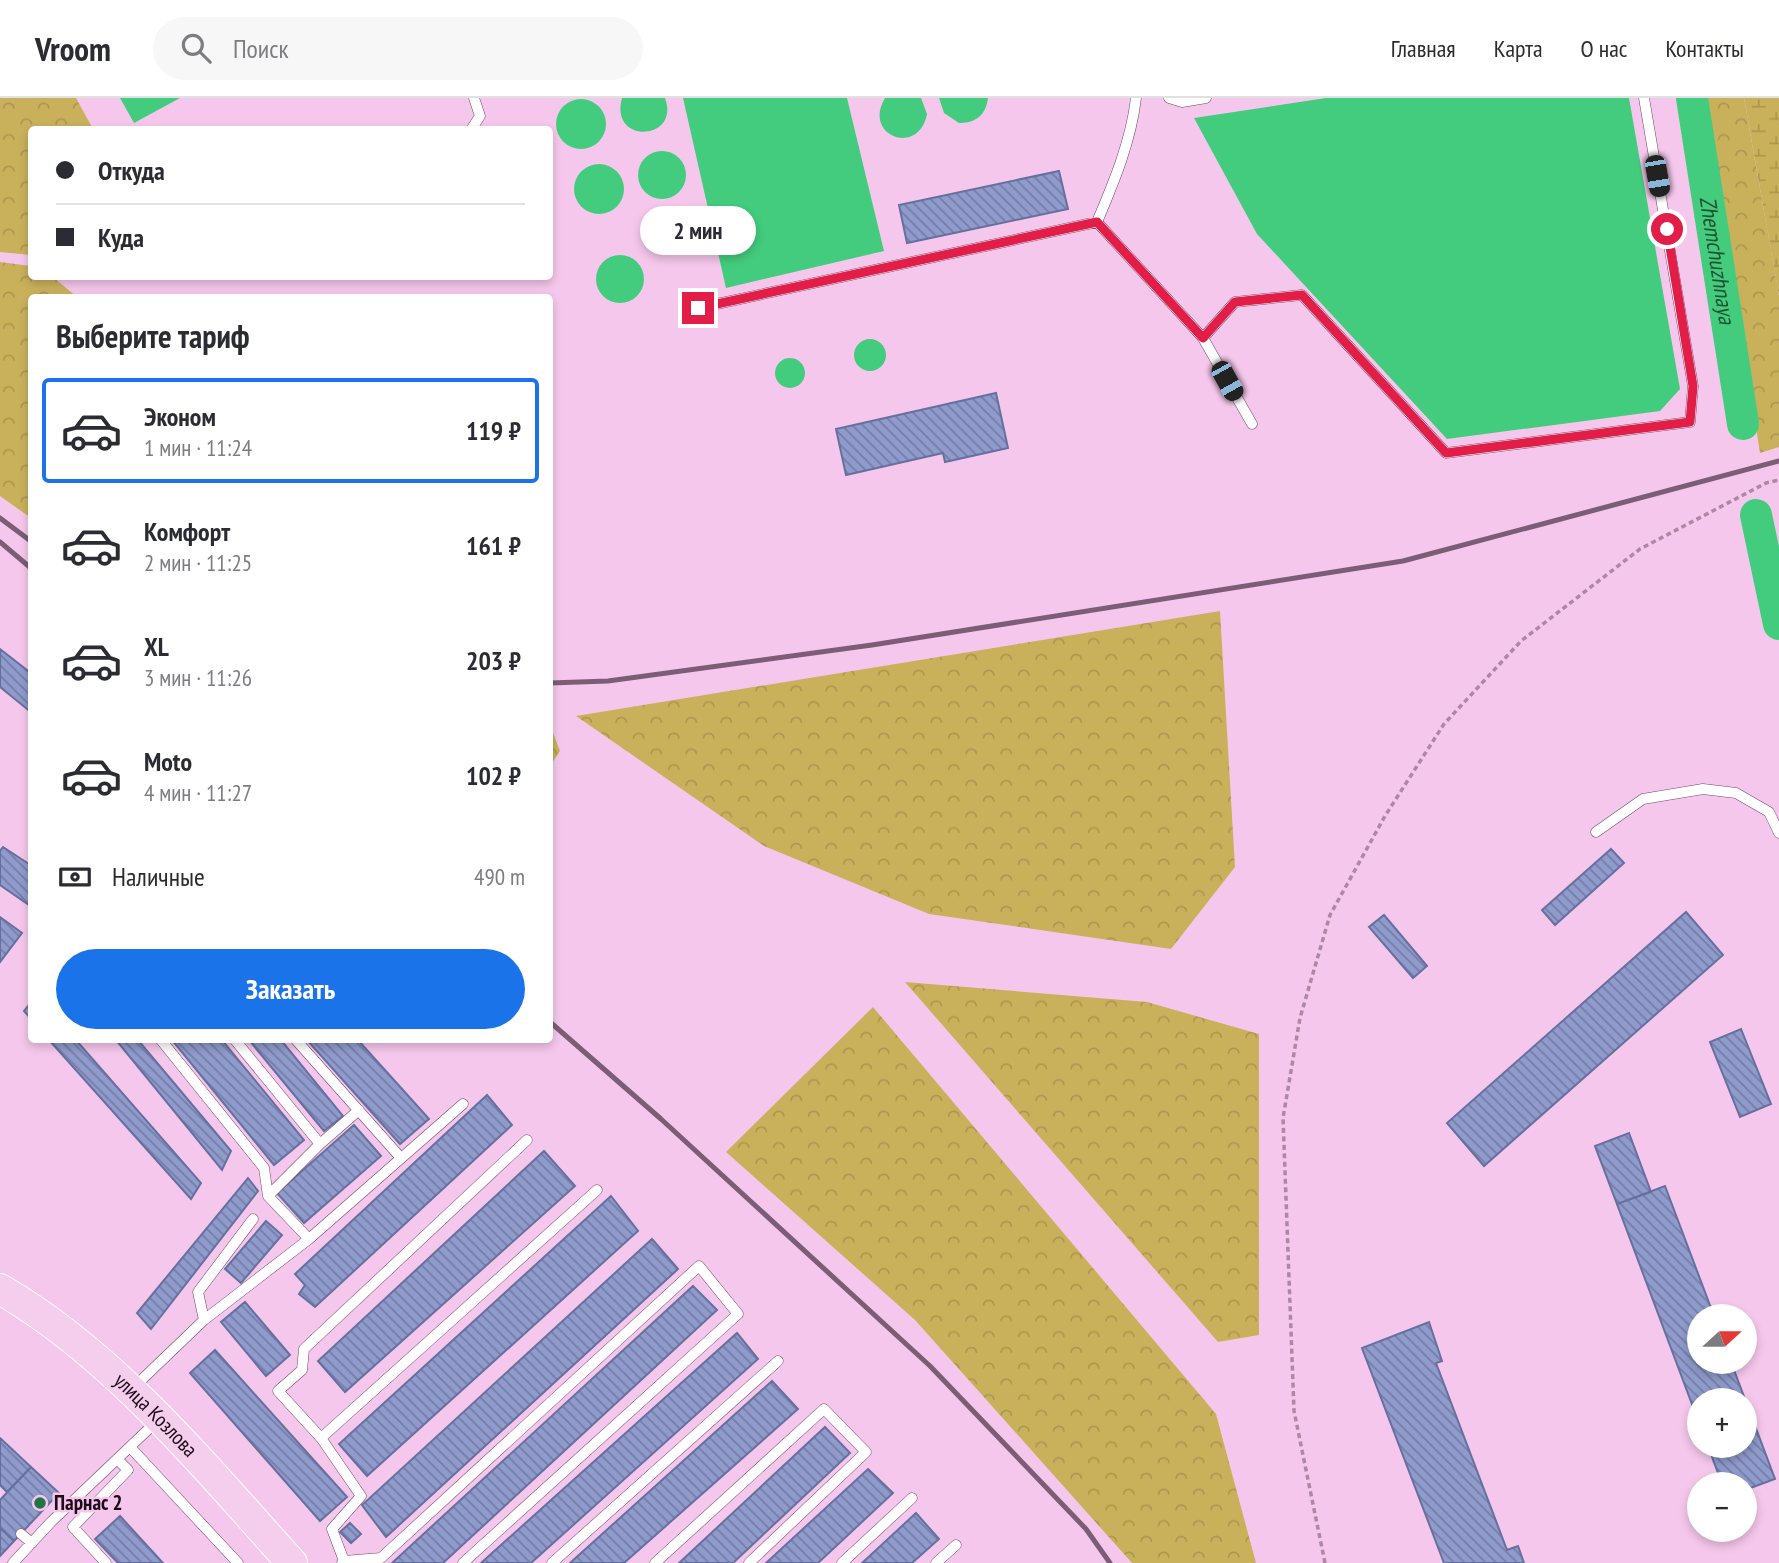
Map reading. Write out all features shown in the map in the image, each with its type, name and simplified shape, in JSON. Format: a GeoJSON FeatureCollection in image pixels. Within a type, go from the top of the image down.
{"type":"FeatureCollection","features":[{"type":"Feature","properties":{"kind":"main road","name":"улица Козлова"},"geometry":{"type":"LineString","coordinates":[[0,1289],[35,1311],[98,1361],[160,1418],[292,1563]]}},
{"type":"Feature","properties":{"kind":"lane"},"geometry":{"type":"LineString","coordinates":[[474,98],[480,116],[474,126]]}},
{"type":"Feature","properties":{"kind":"lane"},"geometry":{"type":"LineString","coordinates":[[1097,222],[1116,179],[1134,116],[1136,98]]}},
{"type":"Feature","properties":{"kind":"lane"},"geometry":{"type":"LineString","coordinates":[[1169,98],[1182,102],[1206,98]]}},
{"type":"Feature","properties":{"kind":"lane"},"geometry":{"type":"LineString","coordinates":[[1203,338],[1235,302],[1302,295],[1446,453],[1690,422],[1693,386],[1644,98]]}},
{"type":"Feature","properties":{"kind":"lane"},"geometry":{"type":"LineString","coordinates":[[698,308],[1097,222]]}},
{"type":"Feature","properties":{"kind":"lane"},"geometry":{"type":"LineString","coordinates":[[1097,222],[1203,338],[1251,424]]}},
{"type":"Feature","properties":{"kind":"lane"},"geometry":{"type":"LineString","coordinates":[[1596,832],[1643,799],[1703,789],[1736,793],[1769,812],[1779,833]]}},
{"type":"Feature","properties":{"kind":"lane"},"geometry":{"type":"LineString","coordinates":[[163,1043],[264,1168],[268,1196],[309,1239]]}},
{"type":"Feature","properties":{"kind":"lane"},"geometry":{"type":"LineString","coordinates":[[237,1043],[320,1144]]}},
{"type":"Feature","properties":{"kind":"lane"},"geometry":{"type":"LineString","coordinates":[[299,1043],[401,1158]]}},
{"type":"Feature","properties":{"kind":"lane"},"geometry":{"type":"LineString","coordinates":[[130,1391],[204,1321],[309,1239],[463,1104]]}},
{"type":"Feature","properties":{"kind":"lane"},"geometry":{"type":"LineString","coordinates":[[268,1196],[359,1110]]}},
{"type":"Feature","properties":{"kind":"lane"},"geometry":{"type":"LineString","coordinates":[[463,1563],[738,1314],[699,1266],[382,1558],[344,1562],[332,1529],[361,1496],[321,1438],[278,1391],[302,1370],[304,1349],[527,1140]]}},
{"type":"Feature","properties":{"kind":"lane"},"geometry":{"type":"LineString","coordinates":[[321,1438],[597,1190]]}},
{"type":"Feature","properties":{"kind":"lane"},"geometry":{"type":"LineString","coordinates":[[204,1321],[198,1292],[253,1219]]}},
{"type":"Feature","properties":{"kind":"lane"},"geometry":{"type":"LineString","coordinates":[[552,1563],[778,1361]]}},
{"type":"Feature","properties":{"kind":"lane"},"geometry":{"type":"LineString","coordinates":[[655,1563],[824,1409],[866,1452],[749,1563]]}},
{"type":"Feature","properties":{"kind":"lane"},"geometry":{"type":"LineString","coordinates":[[13,1563],[160,1418]]}},
{"type":"Feature","properties":{"kind":"lane"},"geometry":{"type":"LineString","coordinates":[[130,1447],[237,1563]]}},
{"type":"Feature","properties":{"kind":"lane"},"geometry":{"type":"LineString","coordinates":[[106,1563],[74,1527],[128,1470],[117,1459]]}},
{"type":"Feature","properties":{"kind":"lane"},"geometry":{"type":"LineString","coordinates":[[842,1563],[912,1499]]}},
{"type":"Feature","properties":{"kind":"lane"},"geometry":{"type":"LineString","coordinates":[[21,1534],[32,1543]]}},
{"type":"Feature","properties":{"kind":"lane"},"geometry":{"type":"LineString","coordinates":[[936,1563],[956,1545]]}},
{"type":"Feature","properties":{"kind":"path"},"geometry":{"type":"LineString","coordinates":[[1325,1563],[1294,1411],[1283,1118],[1300,1018],[1330,915],[1385,816],[1444,724],[1521,641],[1640,549],[1766,483],[1779,480]]}},
{"type":"Feature","properties":{"kind":"green space"},"geometry":{"type":"Polygon","coordinates":[[[0,98],[76,98],[91,126],[28,126],[28,255],[0,252],[0,98]]]}},
{"type":"Feature","properties":{"kind":"green space"},"geometry":{"type":"Polygon","coordinates":[[[1705,98],[1744,98],[1779,296],[1779,447],[1760,453],[1705,98]]]}},
{"type":"Feature","properties":{"kind":"green space"},"geometry":{"type":"Polygon","coordinates":[[[1744,98],[1779,98],[1779,296],[1744,98]]]}},
{"type":"Feature","properties":{"kind":"green space"},"geometry":{"type":"Polygon","coordinates":[[[0,262],[28,266],[28,280],[57,280],[73,294],[28,294],[28,516],[0,496],[0,262]]]}},
{"type":"Feature","properties":{"kind":"green space"},"geometry":{"type":"Polygon","coordinates":[[[1220,611],[1235,867],[1171,949],[929,914],[764,846],[576,716],[1220,611]]]}},
{"type":"Feature","properties":{"kind":"green space"},"geometry":{"type":"Polygon","coordinates":[[[553,733],[560,751],[553,762],[553,733]]]}},
{"type":"Feature","properties":{"kind":"green space"},"geometry":{"type":"Polygon","coordinates":[[[905,982],[1147,1002],[1259,1034],[1259,1335],[1218,1342],[905,982]]]}},
{"type":"Feature","properties":{"kind":"green space"},"geometry":{"type":"Polygon","coordinates":[[[873,1007],[1216,1414],[1256,1563],[1132,1563],[915,1320],[726,1152],[873,1007]]]}},
{"type":"Feature","properties":{"kind":"shaded area"},"geometry":{"type":"Polygon","coordinates":[[[120,98],[180,98],[134,123],[120,98]]]}},
{"type":"Feature","properties":{"kind":"shaded area"},"geometry":{"type":"Polygon","coordinates":[[[622,98],[665,98],[667,112],[663,123],[645,132],[634,130],[625,124],[621,113],[622,98]]]}},
{"type":"Feature","properties":{"kind":"shaded area"},"geometry":{"type":"Polygon","coordinates":[[[683,98],[847,98],[884,251],[726,288],[683,98]]]}},
{"type":"Feature","properties":{"kind":"shaded area"},"geometry":{"type":"Polygon","coordinates":[[[885,98],[921,98],[927,114],[922,127],[914,135],[904,138],[886,131],[881,123],[880,111],[885,98]]]}},
{"type":"Feature","properties":{"kind":"shaded area"},"geometry":{"type":"Polygon","coordinates":[[[939,98],[988,98],[979,117],[959,123],[944,113],[939,98]]]}},
{"type":"Feature","properties":{"kind":"shaded area"},"geometry":{"type":"Polygon","coordinates":[[[1326,98],[1629,98],[1680,389],[1660,411],[1447,439],[1257,234],[1194,118],[1326,98]]]}},
{"type":"Feature","properties":{"kind":"shaded area"},"geometry":{"type":"Polygon","coordinates":[[[581,99],[598,107],[606,124],[598,141],[581,149],[564,141],[556,124],[564,107],[581,99]]]}},
{"type":"Feature","properties":{"kind":"shaded area"},"geometry":{"type":"Polygon","coordinates":[[[662,151],[679,158],[686,175],[679,192],[662,199],[645,192],[638,175],[645,158],[662,151]]]}},
{"type":"Feature","properties":{"kind":"shaded area"},"geometry":{"type":"Polygon","coordinates":[[[599,164],[617,171],[624,189],[617,207],[599,214],[581,207],[574,189],[581,171],[599,164]]]}},
{"type":"Feature","properties":{"kind":"shaded area"},"geometry":{"type":"Polygon","coordinates":[[[620,255],[637,262],[644,279],[637,296],[620,303],[603,296],[596,279],[603,262],[620,255]]]}},
{"type":"Feature","properties":{"kind":"shaded area"},"geometry":{"type":"Polygon","coordinates":[[[870,339],[881,344],[886,355],[881,366],[870,371],[859,366],[854,355],[859,344],[870,339]]]}},
{"type":"Feature","properties":{"kind":"shaded area"},"geometry":{"type":"Polygon","coordinates":[[[790,358],[796,359],[804,367],[804,379],[796,387],[790,388],[784,387],[776,379],[775,373],[776,367],[784,359],[790,358]]]}},
{"type":"Feature","properties":{"kind":"building"},"geometry":{"type":"Polygon","coordinates":[[[1059,171],[1068,209],[907,243],[899,205],[1059,171]]]}},
{"type":"Feature","properties":{"kind":"building"},"geometry":{"type":"Polygon","coordinates":[[[996,393],[1008,448],[945,462],[943,453],[846,475],[836,429],[996,393]]]}},
{"type":"Feature","properties":{"kind":"building"},"geometry":{"type":"Polygon","coordinates":[[[0,649],[28,671],[28,710],[0,687],[0,649]]]}},
{"type":"Feature","properties":{"kind":"building"},"geometry":{"type":"Polygon","coordinates":[[[3,847],[28,863],[28,904],[0,885],[0,851],[3,847]]]}},
{"type":"Feature","properties":{"kind":"building"},"geometry":{"type":"Polygon","coordinates":[[[1611,849],[1624,863],[1555,925],[1542,910],[1611,849]]]}},
{"type":"Feature","properties":{"kind":"building"},"geometry":{"type":"Polygon","coordinates":[[[1686,912],[1723,955],[1484,1166],[1447,1123],[1686,912]]]}},
{"type":"Feature","properties":{"kind":"building"},"geometry":{"type":"Polygon","coordinates":[[[1384,915],[1427,966],[1413,978],[1369,927],[1384,915]]]}},
{"type":"Feature","properties":{"kind":"building"},"geometry":{"type":"Polygon","coordinates":[[[0,917],[22,933],[0,962],[0,917]]]}},
{"type":"Feature","properties":{"kind":"building"},"geometry":{"type":"Polygon","coordinates":[[[1741,1029],[1771,1104],[1740,1117],[1710,1042],[1741,1029]]]}},
{"type":"Feature","properties":{"kind":"building"},"geometry":{"type":"Polygon","coordinates":[[[52,1043],[79,1043],[201,1183],[191,1199],[52,1043]]]}},
{"type":"Feature","properties":{"kind":"building"},"geometry":{"type":"Polygon","coordinates":[[[118,1043],[141,1043],[231,1151],[222,1170],[118,1043]]]}},
{"type":"Feature","properties":{"kind":"building"},"geometry":{"type":"Polygon","coordinates":[[[174,1043],[224,1043],[304,1140],[274,1165],[174,1043]]]}},
{"type":"Feature","properties":{"kind":"building"},"geometry":{"type":"Polygon","coordinates":[[[251,1043],[283,1043],[343,1116],[324,1131],[251,1043]]]}},
{"type":"Feature","properties":{"kind":"building"},"geometry":{"type":"Polygon","coordinates":[[[310,1043],[361,1043],[429,1119],[400,1144],[310,1043]]]}},
{"type":"Feature","properties":{"kind":"building"},"geometry":{"type":"Polygon","coordinates":[[[487,1095],[512,1125],[315,1307],[299,1294],[305,1285],[295,1274],[487,1095]]]}},
{"type":"Feature","properties":{"kind":"building"},"geometry":{"type":"Polygon","coordinates":[[[354,1125],[381,1156],[304,1223],[277,1193],[354,1125]]]}},
{"type":"Feature","properties":{"kind":"building"},"geometry":{"type":"Polygon","coordinates":[[[1629,1133],[1651,1192],[1617,1204],[1595,1146],[1629,1133]]]}},
{"type":"Feature","properties":{"kind":"building"},"geometry":{"type":"Polygon","coordinates":[[[544,1151],[575,1186],[345,1392],[318,1361],[544,1151]]]}},
{"type":"Feature","properties":{"kind":"building"},"geometry":{"type":"Polygon","coordinates":[[[248,1178],[258,1191],[151,1329],[137,1313],[248,1178]]]}},
{"type":"Feature","properties":{"kind":"building"},"geometry":{"type":"Polygon","coordinates":[[[1665,1186],[1709,1304],[1687,1304],[1687,1374],[1736,1374],[1741,1388],[1687,1388],[1687,1391],[1617,1204],[1665,1186]]]}},
{"type":"Feature","properties":{"kind":"building"},"geometry":{"type":"Polygon","coordinates":[[[611,1196],[638,1231],[367,1476],[339,1444],[611,1196]]]}},
{"type":"Feature","properties":{"kind":"building"},"geometry":{"type":"Polygon","coordinates":[[[266,1221],[282,1235],[241,1283],[225,1269],[266,1221]]]}},
{"type":"Feature","properties":{"kind":"building"},"geometry":{"type":"Polygon","coordinates":[[[652,1239],[678,1269],[386,1537],[362,1505],[652,1239]]]}},
{"type":"Feature","properties":{"kind":"building"},"geometry":{"type":"Polygon","coordinates":[[[693,1286],[717,1310],[443,1563],[392,1563],[693,1286]]]}},
{"type":"Feature","properties":{"kind":"building"},"geometry":{"type":"Polygon","coordinates":[[[245,1302],[290,1355],[266,1376],[221,1322],[245,1302]]]}},
{"type":"Feature","properties":{"kind":"building"},"geometry":{"type":"Polygon","coordinates":[[[1429,1322],[1442,1361],[1436,1363],[1507,1550],[1518,1546],[1524,1563],[1444,1563],[1362,1348],[1429,1322]]]}},
{"type":"Feature","properties":{"kind":"building"},"geometry":{"type":"Polygon","coordinates":[[[737,1333],[758,1359],[531,1563],[481,1563],[737,1333]]]}},
{"type":"Feature","properties":{"kind":"building"},"geometry":{"type":"Polygon","coordinates":[[[215,1350],[347,1497],[320,1521],[190,1373],[215,1350]]]}},
{"type":"Feature","properties":{"kind":"building"},"geometry":{"type":"Polygon","coordinates":[[[772,1381],[798,1409],[624,1563],[570,1563],[772,1381]]]}},
{"type":"Feature","properties":{"kind":"building"},"geometry":{"type":"Polygon","coordinates":[[[825,1427],[850,1453],[733,1563],[679,1563],[825,1427]]]}},
{"type":"Feature","properties":{"kind":"building"},"geometry":{"type":"Polygon","coordinates":[[[1757,1431],[1775,1479],[1757,1486],[1757,1472],[1718,1472],[1712,1458],[1757,1458],[1757,1431]]]}},
{"type":"Feature","properties":{"kind":"building"},"geometry":{"type":"Polygon","coordinates":[[[0,1438],[31,1467],[7,1492],[0,1485],[0,1438]]]}},
{"type":"Feature","properties":{"kind":"building"},"geometry":{"type":"Polygon","coordinates":[[[31,1467],[59,1493],[14,1541],[0,1528],[0,1500],[31,1467]]]}},
{"type":"Feature","properties":{"kind":"building"},"geometry":{"type":"Polygon","coordinates":[[[868,1469],[893,1493],[818,1563],[766,1563],[868,1469]]]}},
{"type":"Feature","properties":{"kind":"building"},"geometry":{"type":"Polygon","coordinates":[[[916,1513],[939,1539],[912,1563],[862,1563],[916,1513]]]}},
{"type":"Feature","properties":{"kind":"building"},"geometry":{"type":"Polygon","coordinates":[[[120,1516],[163,1563],[118,1563],[95,1539],[120,1516]]]}},
{"type":"Feature","properties":{"kind":"building"},"geometry":{"type":"Polygon","coordinates":[[[350,1523],[361,1534],[351,1543],[340,1532],[350,1523]]]}},
{"type":"Feature","properties":{"kind":"building"},"geometry":{"type":"Polygon","coordinates":[[[0,1528],[14,1541],[0,1556],[0,1528]]]}},
{"type":"Feature","properties":{"kind":"waterway","name":"Zhemchuzhnaya"},"geometry":{"type":"LineString","coordinates":[[1692,98],[1743,424]]}},
{"type":"Feature","properties":{"kind":"waterway","name":"Zhemchuzhnaya"},"geometry":{"type":"LineString","coordinates":[[1756,515],[1779,624]]}},
{"type":"Feature","properties":{"kind":"railway"},"geometry":{"type":"LineString","coordinates":[[553,683],[608,681],[872,645],[1403,561],[1779,461]]}},
{"type":"Feature","properties":{"kind":"railway"},"geometry":{"type":"LineString","coordinates":[[0,518],[28,539]]}},
{"type":"Feature","properties":{"kind":"railway"},"geometry":{"type":"LineString","coordinates":[[0,542],[28,566]]}},
{"type":"Feature","properties":{"kind":"railway"},"geometry":{"type":"LineString","coordinates":[[553,1025],[661,1119],[930,1366],[1086,1529],[1110,1563]]}},
{"type":"Feature","properties":{"kind":"place","name":"Парнас 2"},"geometry":{"type":"Point","coordinates":[40,1503]}},
{"type":"Feature","properties":{"kind":"route"},"geometry":{"type":"LineString","coordinates":[[698,308],[1097,222],[1203,338],[1235,302],[1302,295],[1446,453],[1690,422],[1693,386],[1667,229]]}}]}
